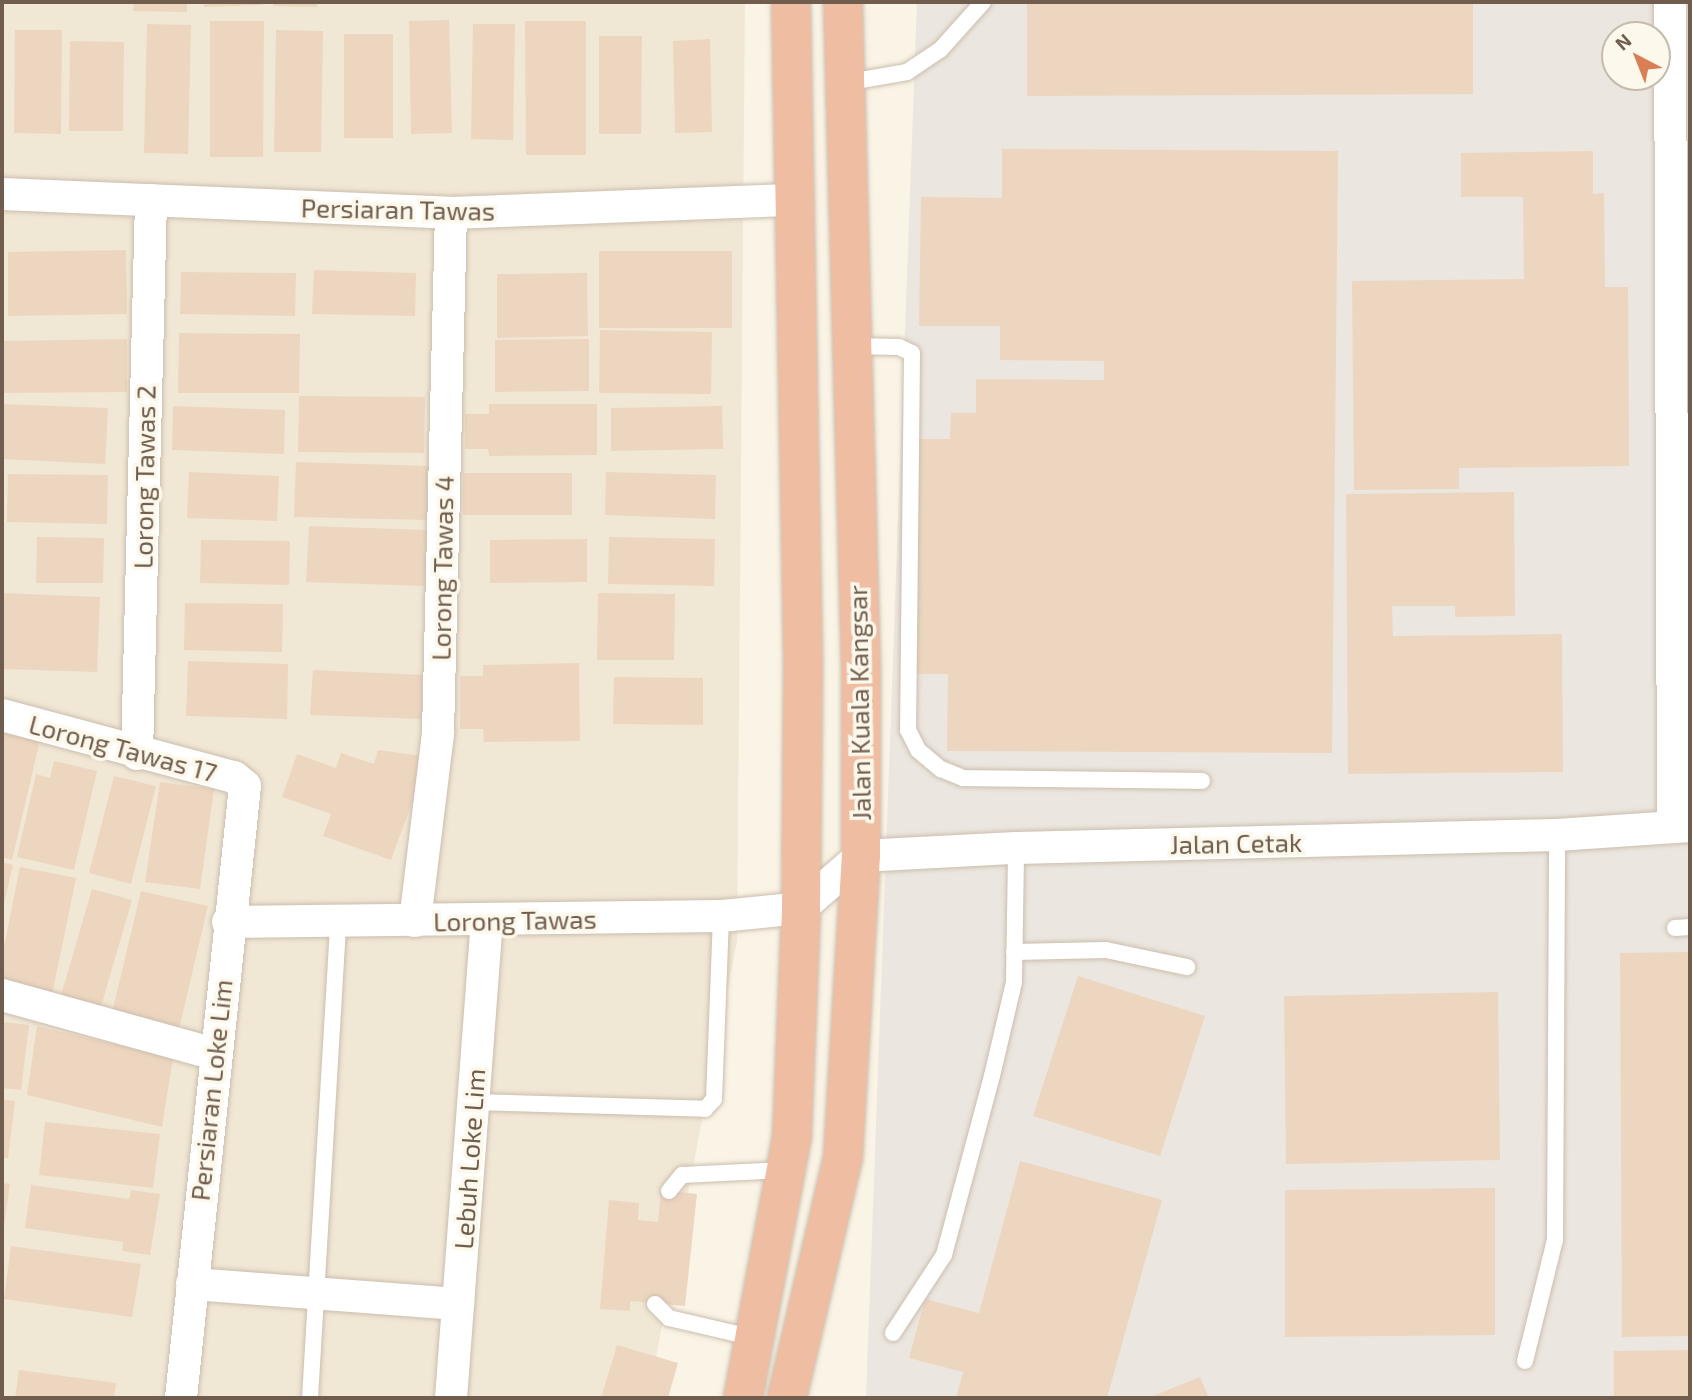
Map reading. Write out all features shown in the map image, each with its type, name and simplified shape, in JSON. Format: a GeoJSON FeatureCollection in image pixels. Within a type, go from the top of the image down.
{"type":"FeatureCollection","features":[{"type":"Feature","properties":{"kind":"highway"},"geometry":{"type":"LineString","coordinates":[[743,1398],[792,1135],[802,908],[791,2]]}},
{"type":"Feature","properties":{"kind":"highway","name":"Jalan Kuala Kangsar"},"geometry":{"type":"LineString","coordinates":[[787,1398],[843,1157],[861,856],[861,671],[842,83],[843,2]]}},
{"type":"Feature","properties":{"kind":"street"},"geometry":{"type":"LineString","coordinates":[[1671,2],[1680,217],[1682,826]]}},
{"type":"Feature","properties":{"kind":"street","name":"Persiaran Tawas"},"geometry":{"type":"LineString","coordinates":[[2,194],[451,213],[795,200]]}},
{"type":"Feature","properties":{"kind":"street","name":"Lorong Tawas 2"},"geometry":{"type":"LineString","coordinates":[[137,754],[151,200]]}},
{"type":"Feature","properties":{"kind":"street","name":"Lorong Tawas 4"},"geometry":{"type":"LineString","coordinates":[[415,921],[438,733],[451,213]]}},
{"type":"Feature","properties":{"kind":"street","name":"Lorong Tawas 17"},"geometry":{"type":"LineString","coordinates":[[2,715],[243,782]]}},
{"type":"Feature","properties":{"kind":"street","name":"Persiaran Loke Lim"},"geometry":{"type":"LineString","coordinates":[[181,1398],[228,922],[246,790],[243,782]]}},
{"type":"Feature","properties":{"kind":"street","name":"Jalan Cetak"},"geometry":{"type":"LineString","coordinates":[[861,856],[1016,848],[1557,835],[1682,826]]}},
{"type":"Feature","properties":{"kind":"street"},"geometry":{"type":"LineString","coordinates":[[802,908],[861,856]]}},
{"type":"Feature","properties":{"kind":"street","name":"Lorong Tawas"},"geometry":{"type":"LineString","coordinates":[[228,922],[722,916],[802,908]]}},
{"type":"Feature","properties":{"kind":"street","name":"Lebuh Loke Lim"},"geometry":{"type":"LineString","coordinates":[[451,1398],[487,920]]}},
{"type":"Feature","properties":{"kind":"street"},"geometry":{"type":"LineString","coordinates":[[2,995],[215,1054]]}},
{"type":"Feature","properties":{"kind":"street"},"geometry":{"type":"LineString","coordinates":[[192,1284],[458,1304]]}},
{"type":"Feature","properties":{"kind":"lane"},"geometry":{"type":"LineString","coordinates":[[842,83],[907,72],[940,50],[983,2]]}},
{"type":"Feature","properties":{"kind":"lane"},"geometry":{"type":"LineString","coordinates":[[850,346],[899,347],[912,353],[908,730],[918,750],[941,769],[963,778],[1202,781]]}},
{"type":"Feature","properties":{"kind":"lane"},"geometry":{"type":"LineString","coordinates":[[1525,1361],[1555,1240],[1557,835]]}},
{"type":"Feature","properties":{"kind":"lane"},"geometry":{"type":"LineString","coordinates":[[893,1333],[944,1255],[999,1049],[1014,982],[1016,848]]}},
{"type":"Feature","properties":{"kind":"lane"},"geometry":{"type":"LineString","coordinates":[[474,1102],[705,1109],[714,1099],[722,916]]}},
{"type":"Feature","properties":{"kind":"lane"},"geometry":{"type":"LineString","coordinates":[[310,1398],[319,1292],[338,921]]}},
{"type":"Feature","properties":{"kind":"lane"},"geometry":{"type":"LineString","coordinates":[[1014,952],[1106,950],[1187,967]]}},
{"type":"Feature","properties":{"kind":"lane"},"geometry":{"type":"LineString","coordinates":[[669,1191],[682,1175],[785,1170]]}},
{"type":"Feature","properties":{"kind":"lane"},"geometry":{"type":"LineString","coordinates":[[655,1304],[669,1318],[755,1338]]}},
{"type":"Feature","properties":{"kind":"shaded area"},"geometry":{"type":"Polygon","coordinates":[[[2,2],[745,2],[737,941],[648,1398],[2,1398],[2,2]]]}},
{"type":"Feature","properties":{"kind":"shaded area"},"geometry":{"type":"Polygon","coordinates":[[[917,2],[1690,2],[1690,1398],[866,1398],[917,2]]]}},
{"type":"Feature","properties":{"kind":"building"},"geometry":{"type":"Polygon","coordinates":[[[134,2],[187,2],[187,12],[133,11],[134,2]]]}},
{"type":"Feature","properties":{"kind":"building"},"geometry":{"type":"Polygon","coordinates":[[[204,2],[263,2],[263,5],[204,7],[204,2]]]}},
{"type":"Feature","properties":{"kind":"building"},"geometry":{"type":"Polygon","coordinates":[[[273,2],[317,2],[317,7],[273,6],[273,2]]]}},
{"type":"Feature","properties":{"kind":"building"},"geometry":{"type":"Polygon","coordinates":[[[1027,2],[1473,2],[1473,94],[1027,96],[1027,2]]]}},
{"type":"Feature","properties":{"kind":"building"},"geometry":{"type":"Polygon","coordinates":[[[449,20],[452,133],[411,134],[409,21],[449,20]]]}},
{"type":"Feature","properties":{"kind":"building"},"geometry":{"type":"Polygon","coordinates":[[[210,21],[264,21],[263,157],[210,157],[210,21]]]}},
{"type":"Feature","properties":{"kind":"building"},"geometry":{"type":"Polygon","coordinates":[[[525,21],[586,21],[586,155],[526,155],[525,21]]]}},
{"type":"Feature","properties":{"kind":"building"},"geometry":{"type":"Polygon","coordinates":[[[147,24],[191,25],[188,154],[144,153],[147,24]]]}},
{"type":"Feature","properties":{"kind":"building"},"geometry":{"type":"Polygon","coordinates":[[[473,24],[515,24],[513,140],[471,139],[473,24]]]}},
{"type":"Feature","properties":{"kind":"building"},"geometry":{"type":"Polygon","coordinates":[[[15,30],[62,30],[61,134],[14,133],[15,30]]]}},
{"type":"Feature","properties":{"kind":"building"},"geometry":{"type":"Polygon","coordinates":[[[276,30],[323,31],[321,152],[274,152],[276,30]]]}},
{"type":"Feature","properties":{"kind":"building"},"geometry":{"type":"Polygon","coordinates":[[[344,34],[393,34],[393,138],[344,138],[344,34]]]}},
{"type":"Feature","properties":{"kind":"building"},"geometry":{"type":"Polygon","coordinates":[[[599,36],[642,36],[641,134],[599,134],[599,36]]]}},
{"type":"Feature","properties":{"kind":"building"},"geometry":{"type":"Polygon","coordinates":[[[710,39],[712,132],[675,133],[673,41],[710,39]]]}},
{"type":"Feature","properties":{"kind":"building"},"geometry":{"type":"Polygon","coordinates":[[[70,41],[124,42],[123,131],[69,131],[70,41]]]}},
{"type":"Feature","properties":{"kind":"building"},"geometry":{"type":"Polygon","coordinates":[[[1002,149],[1338,151],[1332,753],[947,751],[948,674],[914,674],[917,439],[950,439],[951,413],[976,413],[976,379],[1104,380],[1104,361],[1000,360],[1000,326],[919,326],[921,197],[1002,198],[1002,149]]]}},
{"type":"Feature","properties":{"kind":"building"},"geometry":{"type":"Polygon","coordinates":[[[1593,151],[1593,194],[1604,193],[1605,287],[1628,287],[1629,466],[1459,468],[1459,489],[1354,490],[1352,281],[1524,279],[1523,197],[1461,197],[1461,153],[1593,151]]]}},
{"type":"Feature","properties":{"kind":"building"},"geometry":{"type":"Polygon","coordinates":[[[126,250],[127,314],[8,316],[8,252],[126,250]]]}},
{"type":"Feature","properties":{"kind":"building"},"geometry":{"type":"Polygon","coordinates":[[[599,251],[732,251],[732,328],[599,328],[599,251]]]}},
{"type":"Feature","properties":{"kind":"building"},"geometry":{"type":"Polygon","coordinates":[[[314,270],[416,273],[415,316],[312,314],[314,270]]]}},
{"type":"Feature","properties":{"kind":"building"},"geometry":{"type":"Polygon","coordinates":[[[181,272],[296,273],[295,316],[180,314],[181,272]]]}},
{"type":"Feature","properties":{"kind":"building"},"geometry":{"type":"Polygon","coordinates":[[[587,273],[588,336],[497,338],[497,274],[587,273]]]}},
{"type":"Feature","properties":{"kind":"building"},"geometry":{"type":"Polygon","coordinates":[[[600,330],[712,332],[711,394],[599,393],[600,330]]]}},
{"type":"Feature","properties":{"kind":"building"},"geometry":{"type":"Polygon","coordinates":[[[179,333],[300,334],[299,393],[178,393],[179,333]]]}},
{"type":"Feature","properties":{"kind":"building"},"geometry":{"type":"Polygon","coordinates":[[[127,339],[127,392],[2,393],[2,341],[127,339]]]}},
{"type":"Feature","properties":{"kind":"building"},"geometry":{"type":"Polygon","coordinates":[[[589,339],[589,391],[495,392],[495,340],[589,339]]]}},
{"type":"Feature","properties":{"kind":"building"},"geometry":{"type":"Polygon","coordinates":[[[299,396],[425,397],[424,453],[298,452],[299,396]]]}},
{"type":"Feature","properties":{"kind":"building"},"geometry":{"type":"Polygon","coordinates":[[[2,404],[108,408],[105,464],[2,459],[2,404]]]}},
{"type":"Feature","properties":{"kind":"building"},"geometry":{"type":"Polygon","coordinates":[[[489,404],[597,404],[597,455],[489,456],[488,449],[465,449],[465,414],[489,414],[489,404]]]}},
{"type":"Feature","properties":{"kind":"building"},"geometry":{"type":"Polygon","coordinates":[[[173,406],[285,410],[284,454],[172,450],[173,406]]]}},
{"type":"Feature","properties":{"kind":"building"},"geometry":{"type":"Polygon","coordinates":[[[722,406],[723,449],[611,451],[611,408],[722,406]]]}},
{"type":"Feature","properties":{"kind":"building"},"geometry":{"type":"Polygon","coordinates":[[[296,462],[430,466],[428,520],[294,517],[296,462]]]}},
{"type":"Feature","properties":{"kind":"building"},"geometry":{"type":"Polygon","coordinates":[[[189,472],[279,476],[277,521],[187,518],[189,472]]]}},
{"type":"Feature","properties":{"kind":"building"},"geometry":{"type":"Polygon","coordinates":[[[606,472],[716,475],[715,519],[605,515],[606,472]]]}},
{"type":"Feature","properties":{"kind":"building"},"geometry":{"type":"Polygon","coordinates":[[[463,473],[572,473],[572,515],[463,515],[463,473]]]}},
{"type":"Feature","properties":{"kind":"building"},"geometry":{"type":"Polygon","coordinates":[[[8,474],[108,475],[107,524],[7,522],[8,474]]]}},
{"type":"Feature","properties":{"kind":"building"},"geometry":{"type":"Polygon","coordinates":[[[1514,492],[1515,616],[1455,617],[1455,606],[1392,606],[1393,636],[1562,634],[1563,772],[1348,774],[1346,494],[1514,492]]]}},
{"type":"Feature","properties":{"kind":"building"},"geometry":{"type":"Polygon","coordinates":[[[309,526],[427,530],[425,586],[306,582],[309,526]]]}},
{"type":"Feature","properties":{"kind":"building"},"geometry":{"type":"Polygon","coordinates":[[[37,537],[104,538],[103,583],[36,583],[37,537]]]}},
{"type":"Feature","properties":{"kind":"building"},"geometry":{"type":"Polygon","coordinates":[[[609,537],[715,539],[714,586],[608,584],[609,537]]]}},
{"type":"Feature","properties":{"kind":"building"},"geometry":{"type":"Polygon","coordinates":[[[587,539],[587,582],[490,583],[490,540],[587,539]]]}},
{"type":"Feature","properties":{"kind":"building"},"geometry":{"type":"Polygon","coordinates":[[[201,540],[290,541],[289,585],[200,583],[201,540]]]}},
{"type":"Feature","properties":{"kind":"building"},"geometry":{"type":"Polygon","coordinates":[[[2,593],[100,597],[97,672],[2,669],[2,593]]]}},
{"type":"Feature","properties":{"kind":"building"},"geometry":{"type":"Polygon","coordinates":[[[598,593],[675,594],[674,660],[597,660],[598,593]]]}},
{"type":"Feature","properties":{"kind":"building"},"geometry":{"type":"Polygon","coordinates":[[[185,603],[283,604],[282,652],[184,650],[185,603]]]}},
{"type":"Feature","properties":{"kind":"building"},"geometry":{"type":"Polygon","coordinates":[[[188,661],[288,664],[287,719],[186,716],[188,661]]]}},
{"type":"Feature","properties":{"kind":"building"},"geometry":{"type":"Polygon","coordinates":[[[579,663],[580,741],[484,742],[483,729],[460,729],[460,676],[483,676],[483,665],[579,663]]]}},
{"type":"Feature","properties":{"kind":"building"},"geometry":{"type":"Polygon","coordinates":[[[313,670],[424,675],[422,719],[310,715],[313,670]]]}},
{"type":"Feature","properties":{"kind":"building"},"geometry":{"type":"Polygon","coordinates":[[[614,677],[703,678],[703,725],[613,724],[614,677]]]}},
{"type":"Feature","properties":{"kind":"building"},"geometry":{"type":"Polygon","coordinates":[[[2,732],[40,740],[12,860],[2,857],[2,732]]]}},
{"type":"Feature","properties":{"kind":"building"},"geometry":{"type":"Polygon","coordinates":[[[378,750],[423,756],[420,781],[391,860],[323,836],[331,814],[282,797],[297,754],[336,768],[341,753],[374,764],[378,750]]]}},
{"type":"Feature","properties":{"kind":"building"},"geometry":{"type":"Polygon","coordinates":[[[54,761],[97,771],[74,870],[17,857],[36,774],[50,778],[54,761]]]}},
{"type":"Feature","properties":{"kind":"building"},"geometry":{"type":"Polygon","coordinates":[[[114,776],[156,786],[131,884],[89,873],[114,776]]]}},
{"type":"Feature","properties":{"kind":"building"},"geometry":{"type":"Polygon","coordinates":[[[160,782],[214,789],[200,889],[145,882],[160,782]]]}},
{"type":"Feature","properties":{"kind":"building"},"geometry":{"type":"Polygon","coordinates":[[[2,862],[13,865],[3,907],[2,907],[2,862]]]}},
{"type":"Feature","properties":{"kind":"building"},"geometry":{"type":"Polygon","coordinates":[[[20,867],[76,878],[52,995],[2,985],[2,957],[20,867]]]}},
{"type":"Feature","properties":{"kind":"building"},"geometry":{"type":"Polygon","coordinates":[[[92,889],[132,900],[100,1010],[60,999],[92,889]]]}},
{"type":"Feature","properties":{"kind":"building"},"geometry":{"type":"Polygon","coordinates":[[[141,891],[208,906],[179,1029],[112,1013],[141,891]]]}},
{"type":"Feature","properties":{"kind":"building"},"geometry":{"type":"Polygon","coordinates":[[[1690,952],[1690,1336],[1622,1337],[1620,953],[1690,952]]]}},
{"type":"Feature","properties":{"kind":"building"},"geometry":{"type":"Polygon","coordinates":[[[1078,976],[1205,1016],[1160,1156],[1033,1116],[1078,976]]]}},
{"type":"Feature","properties":{"kind":"building"},"geometry":{"type":"Polygon","coordinates":[[[1498,992],[1500,1160],[1286,1164],[1284,996],[1498,992]]]}},
{"type":"Feature","properties":{"kind":"building"},"geometry":{"type":"Polygon","coordinates":[[[2,1022],[29,1025],[21,1090],[2,1088],[2,1022]]]}},
{"type":"Feature","properties":{"kind":"building"},"geometry":{"type":"Polygon","coordinates":[[[37,1026],[173,1058],[162,1127],[27,1095],[37,1026]]]}},
{"type":"Feature","properties":{"kind":"building"},"geometry":{"type":"Polygon","coordinates":[[[2,1099],[15,1101],[8,1158],[2,1158],[2,1099]]]}},
{"type":"Feature","properties":{"kind":"building"},"geometry":{"type":"Polygon","coordinates":[[[45,1122],[160,1134],[153,1188],[39,1175],[45,1122]]]}},
{"type":"Feature","properties":{"kind":"building"},"geometry":{"type":"Polygon","coordinates":[[[1020,1161],[1162,1200],[1107,1398],[956,1398],[963,1372],[909,1358],[925,1299],[979,1313],[1020,1161]]]}},
{"type":"Feature","properties":{"kind":"building"},"geometry":{"type":"Polygon","coordinates":[[[2,1183],[10,1184],[3,1233],[2,1233],[2,1183]]]}},
{"type":"Feature","properties":{"kind":"building"},"geometry":{"type":"Polygon","coordinates":[[[31,1185],[129,1199],[131,1190],[160,1194],[150,1255],[122,1251],[123,1242],[25,1228],[31,1185]]]}},
{"type":"Feature","properties":{"kind":"building"},"geometry":{"type":"Polygon","coordinates":[[[1495,1188],[1495,1335],[1285,1337],[1285,1190],[1495,1188]]]}},
{"type":"Feature","properties":{"kind":"building"},"geometry":{"type":"Polygon","coordinates":[[[661,1190],[697,1194],[685,1306],[630,1301],[630,1311],[600,1309],[609,1200],[639,1203],[638,1220],[658,1222],[661,1190]]]}},
{"type":"Feature","properties":{"kind":"building"},"geometry":{"type":"Polygon","coordinates":[[[11,1246],[141,1264],[132,1317],[4,1299],[11,1246]]]}},
{"type":"Feature","properties":{"kind":"building"},"geometry":{"type":"Polygon","coordinates":[[[617,1345],[678,1363],[668,1398],[601,1398],[617,1345]]]}},
{"type":"Feature","properties":{"kind":"building"},"geometry":{"type":"Polygon","coordinates":[[[1690,1350],[1690,1398],[1614,1398],[1614,1351],[1690,1350]]]}},
{"type":"Feature","properties":{"kind":"building"},"geometry":{"type":"Polygon","coordinates":[[[19,1370],[116,1383],[114,1398],[15,1398],[19,1370]]]}},
{"type":"Feature","properties":{"kind":"building"},"geometry":{"type":"Polygon","coordinates":[[[1200,1377],[1209,1398],[1148,1398],[1200,1377]]]}}]}
